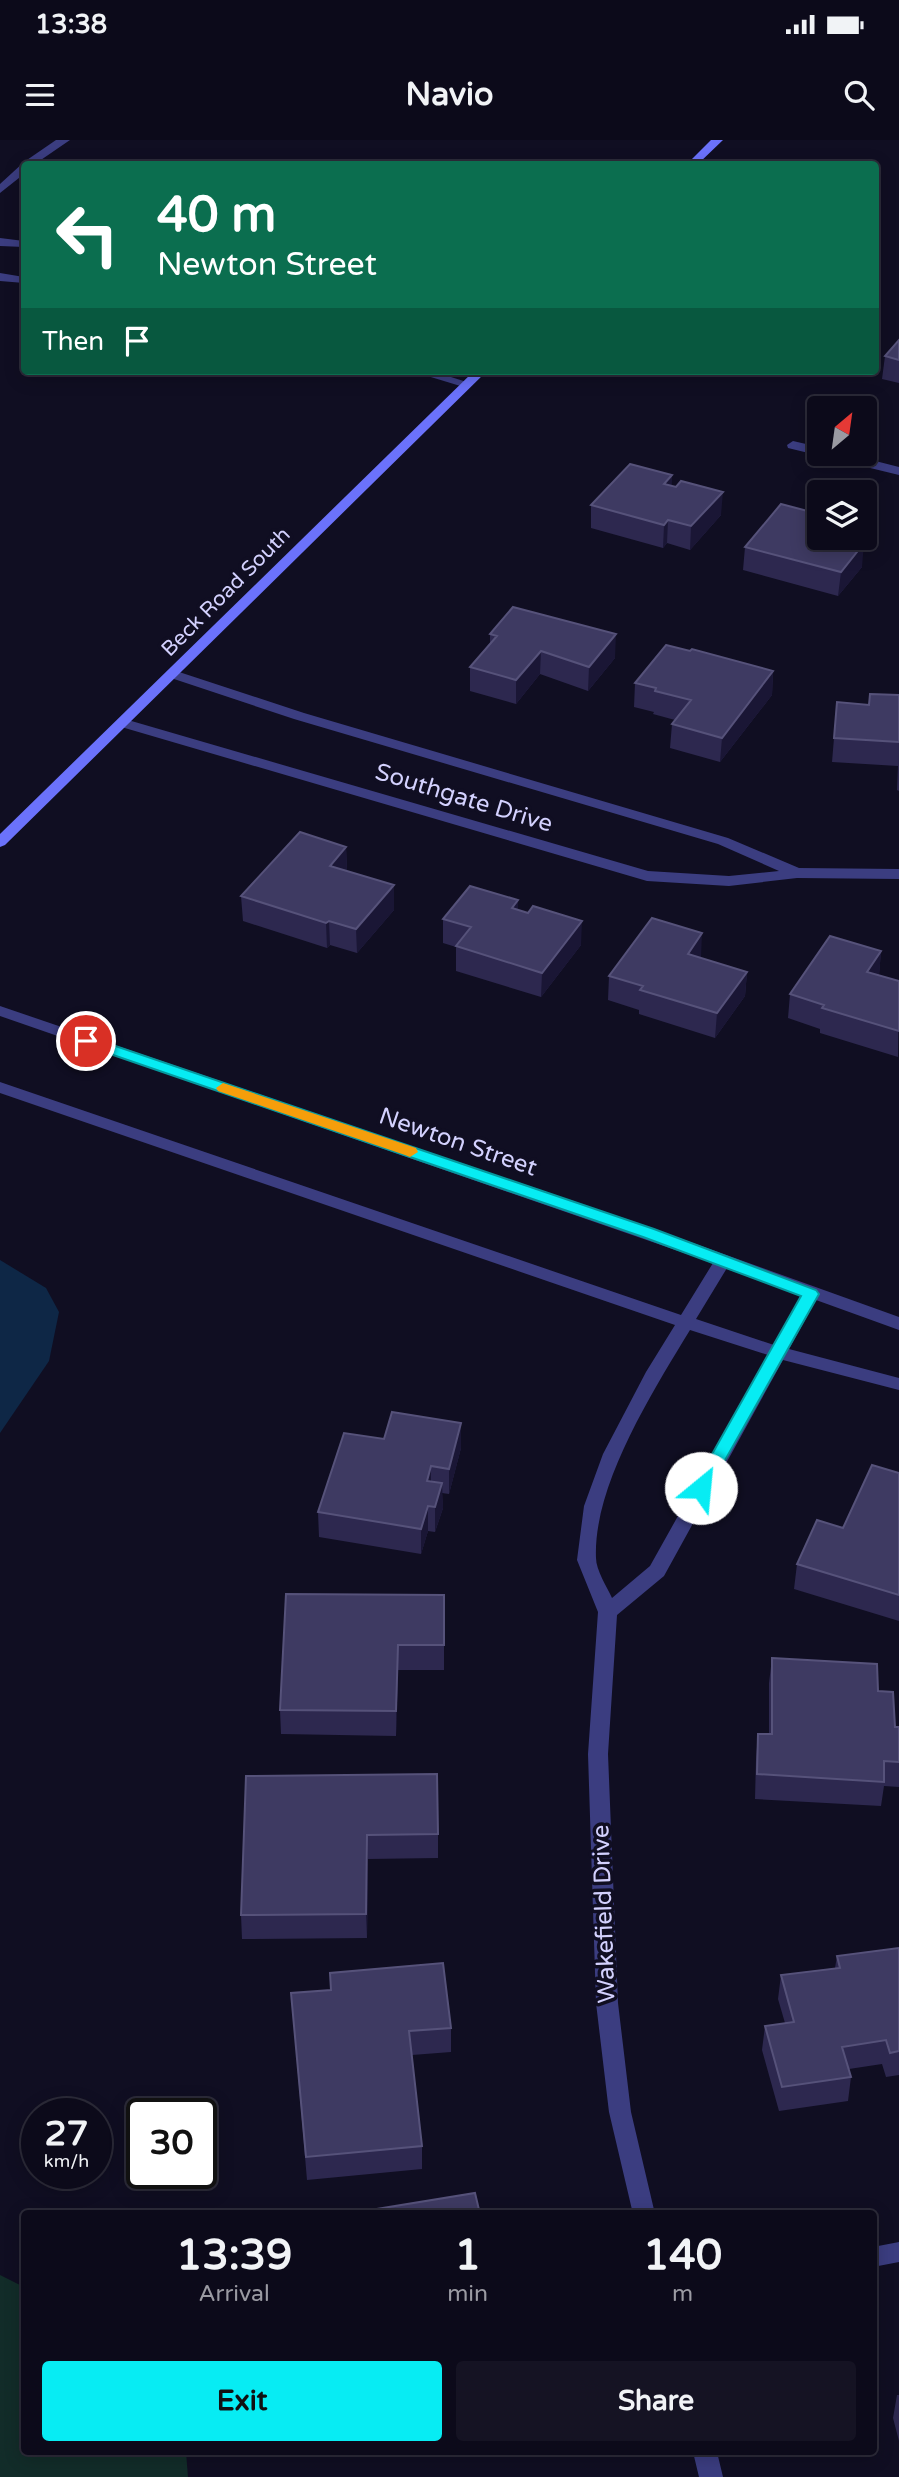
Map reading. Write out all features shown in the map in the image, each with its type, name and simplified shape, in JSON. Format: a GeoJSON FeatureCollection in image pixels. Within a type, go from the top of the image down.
{"type":"FeatureCollection","features":[{"type":"Feature","properties":{"kind":"main road"},"geometry":{"type":"LineString","coordinates":[[695,161],[717,140]]}},
{"type":"Feature","properties":{"kind":"main road","name":"Beck Road South"},"geometry":{"type":"LineString","coordinates":[[0,842],[477,375]]}},
{"type":"Feature","properties":{"kind":"street"},"geometry":{"type":"LineString","coordinates":[[33,161],[64,140]]}},
{"type":"Feature","properties":{"kind":"street"},"geometry":{"type":"LineString","coordinates":[[0,190],[21,171]]}},
{"type":"Feature","properties":{"kind":"street"},"geometry":{"type":"LineString","coordinates":[[0,242],[21,244]]}},
{"type":"Feature","properties":{"kind":"street"},"geometry":{"type":"LineString","coordinates":[[0,277],[21,280]]}},
{"type":"Feature","properties":{"kind":"street"},"geometry":{"type":"LineString","coordinates":[[432,375],[467,384]]}},
{"type":"Feature","properties":{"kind":"street"},"geometry":{"type":"LineString","coordinates":[[793,445],[807,448]]}},
{"type":"Feature","properties":{"kind":"street"},"geometry":{"type":"LineString","coordinates":[[877,466],[899,471]]}},
{"type":"Feature","properties":{"kind":"street","name":"Southgate Drive"},"geometry":{"type":"LineString","coordinates":[[173,674],[289,713],[723,841],[797,873]]}},
{"type":"Feature","properties":{"kind":"street","name":"Southgate Drive"},"geometry":{"type":"LineString","coordinates":[[123,723],[647,876],[729,881],[797,873],[899,874]]}},
{"type":"Feature","properties":{"kind":"street","name":"Newton Street"},"geometry":{"type":"LineString","coordinates":[[0,1011],[899,1324]]}},
{"type":"Feature","properties":{"kind":"street"},"geometry":{"type":"LineString","coordinates":[[0,1087],[684,1322],[777,1352],[899,1384]]}},
{"type":"Feature","properties":{"kind":"street","name":"Wakefield Drive"},"geometry":{"type":"LineString","coordinates":[[643,2210],[620,2112],[607,2003],[597,1754],[608,1612],[586,1560],[593,1506],[612,1454],[684,1322],[723,1261]]}},
{"type":"Feature","properties":{"kind":"street"},"geometry":{"type":"LineString","coordinates":[[608,1612],[657,1571],[811,1294]]}},
{"type":"Feature","properties":{"kind":"street"},"geometry":{"type":"LineString","coordinates":[[877,2256],[899,2252]]}},
{"type":"Feature","properties":{"kind":"street"},"geometry":{"type":"LineString","coordinates":[[706,2455],[711,2477]]}},
{"type":"Feature","properties":{"kind":"green space"},"geometry":{"type":"Polygon","coordinates":[[[0,2275],[21,2286],[21,2455],[186,2455],[188,2477],[0,2477],[0,2275]]]}},
{"type":"Feature","properties":{"kind":"water"},"geometry":{"type":"Polygon","coordinates":[[[0,1260],[46,1288],[59,1312],[49,1361],[0,1433],[0,1260]]]}},
{"type":"Feature","properties":{"kind":"building"},"geometry":{"type":"Polygon","coordinates":[[[899,340],[899,360],[885,356],[899,340]]]}},
{"type":"Feature","properties":{"kind":"building"},"geometry":{"type":"Polygon","coordinates":[[[630,464],[672,475],[664,484],[676,487],[681,481],[723,492],[691,526],[668,520],[664,525],[591,505],[630,464]]]}},
{"type":"Feature","properties":{"kind":"building"},"geometry":{"type":"Polygon","coordinates":[[[781,504],[807,511],[807,550],[858,550],[841,572],[745,547],[781,504]]]}},
{"type":"Feature","properties":{"kind":"building"},"geometry":{"type":"Polygon","coordinates":[[[513,607],[616,634],[589,667],[541,651],[516,680],[470,667],[497,636],[490,634],[513,607]]]}},
{"type":"Feature","properties":{"kind":"building"},"geometry":{"type":"Polygon","coordinates":[[[666,645],[690,651],[692,649],[773,671],[722,738],[672,724],[691,700],[635,683],[666,645]]]}},
{"type":"Feature","properties":{"kind":"building"},"geometry":{"type":"Polygon","coordinates":[[[870,694],[899,695],[899,742],[834,738],[837,702],[869,705],[870,694]]]}},
{"type":"Feature","properties":{"kind":"building"},"geometry":{"type":"Polygon","coordinates":[[[300,832],[346,847],[330,866],[394,885],[356,929],[329,921],[326,923],[241,896],[300,832]]]}},
{"type":"Feature","properties":{"kind":"building"},"geometry":{"type":"Polygon","coordinates":[[[470,886],[518,900],[512,908],[528,913],[533,906],[582,921],[542,973],[456,946],[471,927],[443,919],[470,886]]]}},
{"type":"Feature","properties":{"kind":"building"},"geometry":{"type":"Polygon","coordinates":[[[652,918],[702,933],[688,954],[747,972],[717,1013],[640,990],[643,986],[609,976],[652,918]]]}},
{"type":"Feature","properties":{"kind":"building"},"geometry":{"type":"Polygon","coordinates":[[[830,936],[881,951],[867,972],[899,981],[899,1031],[822,1008],[824,1005],[790,994],[830,936]]]}},
{"type":"Feature","properties":{"kind":"building"},"geometry":{"type":"Polygon","coordinates":[[[392,1412],[461,1423],[449,1469],[431,1466],[427,1481],[442,1483],[435,1507],[428,1506],[421,1529],[318,1512],[344,1433],[384,1439],[392,1412]]]}},
{"type":"Feature","properties":{"kind":"building"},"geometry":{"type":"Polygon","coordinates":[[[872,1465],[899,1473],[899,1595],[797,1564],[817,1520],[843,1528],[872,1465]]]}},
{"type":"Feature","properties":{"kind":"building"},"geometry":{"type":"Polygon","coordinates":[[[286,1594],[444,1595],[444,1645],[398,1645],[396,1711],[280,1710],[286,1594]]]}},
{"type":"Feature","properties":{"kind":"building"},"geometry":{"type":"Polygon","coordinates":[[[772,1658],[877,1664],[878,1691],[893,1692],[895,1727],[899,1727],[899,1762],[884,1761],[884,1782],[757,1774],[758,1734],[772,1734],[772,1658]]]}},
{"type":"Feature","properties":{"kind":"building"},"geometry":{"type":"Polygon","coordinates":[[[437,1774],[438,1834],[367,1835],[366,1914],[241,1915],[246,1776],[437,1774]]]}},
{"type":"Feature","properties":{"kind":"building"},"geometry":{"type":"Polygon","coordinates":[[[899,1948],[899,2051],[890,2053],[886,2040],[842,2047],[851,2077],[782,2087],[765,2026],[794,2022],[781,1975],[840,1968],[837,1956],[899,1948]]]}},
{"type":"Feature","properties":{"kind":"building"},"geometry":{"type":"Polygon","coordinates":[[[443,1963],[451,2028],[409,2031],[422,2146],[306,2157],[291,1993],[331,1990],[330,1973],[443,1963]]]}},
{"type":"Feature","properties":{"kind":"building"},"geometry":{"type":"Polygon","coordinates":[[[475,2193],[479,2210],[371,2210],[475,2193]]]}},
{"type":"Feature","properties":{"kind":"slow traffic"},"geometry":{"type":"LineString","coordinates":[[223,1088],[410,1152]]}},
{"type":"Feature","properties":{"kind":"route"},"geometry":{"type":"LineString","coordinates":[[86,1041],[648,1233],[811,1294],[701,1488]]}}]}
